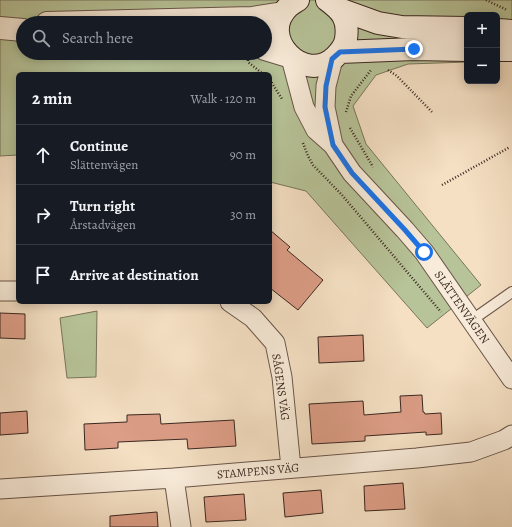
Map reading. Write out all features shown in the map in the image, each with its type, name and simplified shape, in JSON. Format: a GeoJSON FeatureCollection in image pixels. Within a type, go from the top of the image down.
{"type":"FeatureCollection","features":[{"type":"Feature","properties":{"kind":"main road"},"geometry":{"type":"LineString","coordinates":[[290,5],[279,24],[278,35],[282,46],[290,57]]}},
{"type":"Feature","properties":{"kind":"main road"},"geometry":{"type":"LineString","coordinates":[[258,16],[290,5]]}},
{"type":"Feature","properties":{"kind":"main road"},"geometry":{"type":"LineString","coordinates":[[333,5],[378,23],[402,27],[464,28]]}},
{"type":"Feature","properties":{"kind":"main road"},"geometry":{"type":"LineString","coordinates":[[272,51],[311,66],[323,64],[336,56],[346,42],[347,31],[345,19],[333,5]]}},
{"type":"Feature","properties":{"kind":"main road"},"geometry":{"type":"LineString","coordinates":[[0,24],[16,24]]}},
{"type":"Feature","properties":{"kind":"main road"},"geometry":{"type":"LineString","coordinates":[[0,28],[16,29]]}},
{"type":"Feature","properties":{"kind":"main road"},"geometry":{"type":"LineString","coordinates":[[500,30],[512,31]]}},
{"type":"Feature","properties":{"kind":"main road"},"geometry":{"type":"LineString","coordinates":[[336,56],[375,56],[464,50]]}},
{"type":"Feature","properties":{"kind":"main road"},"geometry":{"type":"LineString","coordinates":[[500,50],[512,50]]}},
{"type":"Feature","properties":{"kind":"street","name":"SLÄTTENVÄGEN"},"geometry":{"type":"LineString","coordinates":[[333,145],[325,107],[326,86],[336,56]]}},
{"type":"Feature","properties":{"kind":"street","name":"SLÄTTENVÄGEN"},"geometry":{"type":"LineString","coordinates":[[290,57],[304,107],[316,130],[333,145],[352,173],[424,252],[512,380]]}},
{"type":"Feature","properties":{"kind":"street"},"geometry":{"type":"LineString","coordinates":[[0,291],[16,291]]}},
{"type":"Feature","properties":{"kind":"street","name":"SÅGENS VÄG"},"geometry":{"type":"LineString","coordinates":[[233,304],[253,318],[275,343],[282,377],[291,468]]}},
{"type":"Feature","properties":{"kind":"street","name":"STAMPENS VÄG"},"geometry":{"type":"LineString","coordinates":[[0,489],[174,478],[417,458],[471,452],[504,440],[512,435]]}},
{"type":"Feature","properties":{"kind":"street"},"geometry":{"type":"LineString","coordinates":[[174,478],[181,527]]}},
{"type":"Feature","properties":{"kind":"lane"},"geometry":{"type":"LineString","coordinates":[[472,320],[512,292]]}},
{"type":"Feature","properties":{"kind":"path"},"geometry":{"type":"LineString","coordinates":[[486,0],[512,12]]}},
{"type":"Feature","properties":{"kind":"path"},"geometry":{"type":"LineString","coordinates":[[347,117],[346,111],[351,96],[372,69],[375,56],[432,112]]}},
{"type":"Feature","properties":{"kind":"path"},"geometry":{"type":"LineString","coordinates":[[272,83],[285,105]]}},
{"type":"Feature","properties":{"kind":"path"},"geometry":{"type":"LineString","coordinates":[[349,123],[350,129],[375,171]]}},
{"type":"Feature","properties":{"kind":"path"},"geometry":{"type":"LineString","coordinates":[[300,137],[314,166],[342,195],[428,298],[444,314]]}},
{"type":"Feature","properties":{"kind":"path"},"geometry":{"type":"LineString","coordinates":[[442,185],[510,147]]}},
{"type":"Feature","properties":{"kind":"green space"},"geometry":{"type":"Polygon","coordinates":[[[0,0],[512,0],[512,60],[500,61],[500,12],[464,12],[464,62],[408,64],[376,75],[353,106],[366,144],[481,285],[427,328],[306,191],[272,182],[272,72],[16,72],[16,155],[0,156],[0,0]]]}},
{"type":"Feature","properties":{"kind":"green space"},"geometry":{"type":"Polygon","coordinates":[[[97,311],[96,377],[67,378],[60,318],[97,311]]]}},
{"type":"Feature","properties":{"kind":"building"},"geometry":{"type":"Polygon","coordinates":[[[272,232],[290,247],[287,250],[323,280],[298,310],[272,290],[272,232]]]}},
{"type":"Feature","properties":{"kind":"building"},"geometry":{"type":"Polygon","coordinates":[[[0,313],[25,314],[25,339],[0,338],[0,313]]]}},
{"type":"Feature","properties":{"kind":"building"},"geometry":{"type":"Polygon","coordinates":[[[363,335],[364,361],[319,363],[318,337],[363,335]]]}},
{"type":"Feature","properties":{"kind":"building"},"geometry":{"type":"Polygon","coordinates":[[[422,395],[423,412],[425,414],[441,413],[442,434],[426,435],[426,432],[365,436],[365,441],[312,444],[309,404],[363,401],[364,415],[401,412],[400,396],[422,395]]]}},
{"type":"Feature","properties":{"kind":"building"},"geometry":{"type":"Polygon","coordinates":[[[27,411],[28,433],[0,435],[0,413],[27,411]]]}},
{"type":"Feature","properties":{"kind":"building"},"geometry":{"type":"Polygon","coordinates":[[[160,414],[161,424],[234,420],[236,446],[188,449],[187,439],[118,442],[118,448],[85,450],[84,424],[127,422],[127,415],[160,414]]]}},
{"type":"Feature","properties":{"kind":"building"},"geometry":{"type":"Polygon","coordinates":[[[403,483],[405,509],[365,511],[364,486],[403,483]]]}},
{"type":"Feature","properties":{"kind":"building"},"geometry":{"type":"Polygon","coordinates":[[[321,490],[323,513],[285,517],[283,493],[321,490]]]}},
{"type":"Feature","properties":{"kind":"building"},"geometry":{"type":"Polygon","coordinates":[[[244,494],[246,520],[206,522],[204,497],[244,494]]]}},
{"type":"Feature","properties":{"kind":"building"},"geometry":{"type":"Polygon","coordinates":[[[157,512],[158,527],[110,527],[110,516],[157,512]]]}},
{"type":"Feature","properties":{"kind":"route"},"geometry":{"type":"LineString","coordinates":[[414,49],[340,52],[332,59],[326,86],[325,107],[333,145],[352,173],[424,252]]}}]}
